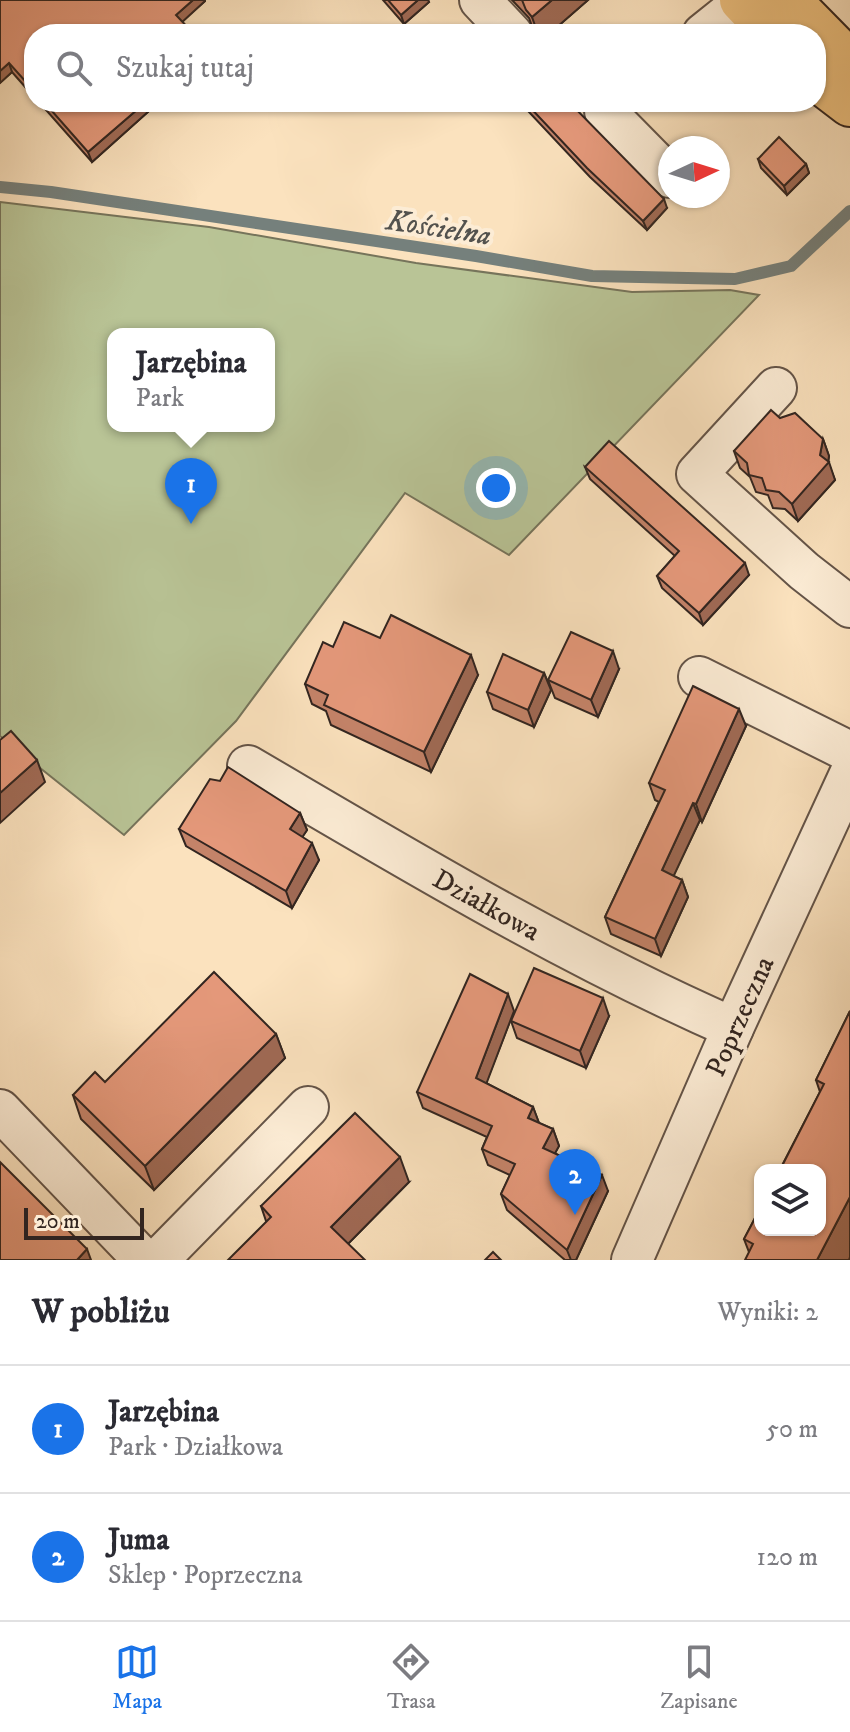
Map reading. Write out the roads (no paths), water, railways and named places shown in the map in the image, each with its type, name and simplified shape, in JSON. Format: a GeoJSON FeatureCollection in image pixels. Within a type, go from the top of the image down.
{"type":"FeatureCollection","features":[{"type":"Feature","properties":{"kind":"main road"},"geometry":{"type":"LineString","coordinates":[[788,0],[812,24]]}},
{"type":"Feature","properties":{"kind":"main road"},"geometry":{"type":"LineString","coordinates":[[743,1],[765,24]]}},
{"type":"Feature","properties":{"kind":"main road"},"geometry":{"type":"LineString","coordinates":[[826,39],[850,63]]}},
{"type":"Feature","properties":{"kind":"main road"},"geometry":{"type":"LineString","coordinates":[[826,86],[850,104]]}},
{"type":"Feature","properties":{"kind":"street"},"geometry":{"type":"LineString","coordinates":[[480,0],[503,24]]}},
{"type":"Feature","properties":{"kind":"street"},"geometry":{"type":"LineString","coordinates":[[715,24],[743,1]]}},
{"type":"Feature","properties":{"kind":"street"},"geometry":{"type":"LineString","coordinates":[[611,112],[658,164]]}},
{"type":"Feature","properties":{"kind":"street"},"geometry":{"type":"LineString","coordinates":[[776,388],[697,474],[804,571],[850,607]]}},
{"type":"Feature","properties":{"kind":"street"},"geometry":{"type":"LineString","coordinates":[[699,677],[850,752]]}},
{"type":"Feature","properties":{"kind":"street","name":"Działkowa"},"geometry":{"type":"LineString","coordinates":[[248,766],[507,918],[733,1028]]}},
{"type":"Feature","properties":{"kind":"street","name":"Poprzeczna"},"geometry":{"type":"LineString","coordinates":[[632,1260],[733,1028],[850,774]]}},
{"type":"Feature","properties":{"kind":"street"},"geometry":{"type":"LineString","coordinates":[[0,1110],[137,1256],[308,1107]]}},
{"type":"Feature","properties":{"kind":"waterway","name":"Kościelna"},"geometry":{"type":"LineString","coordinates":[[0,187],[51,192],[592,276],[735,279],[791,266],[850,211]]}},
{"type":"Feature","properties":{"kind":"place","name":"Jarzębina"},"geometry":{"type":"Point","coordinates":[191,524]}},
{"type":"Feature","properties":{"kind":"place","name":"Juma"},"geometry":{"type":"Point","coordinates":[575,1215]}}]}
